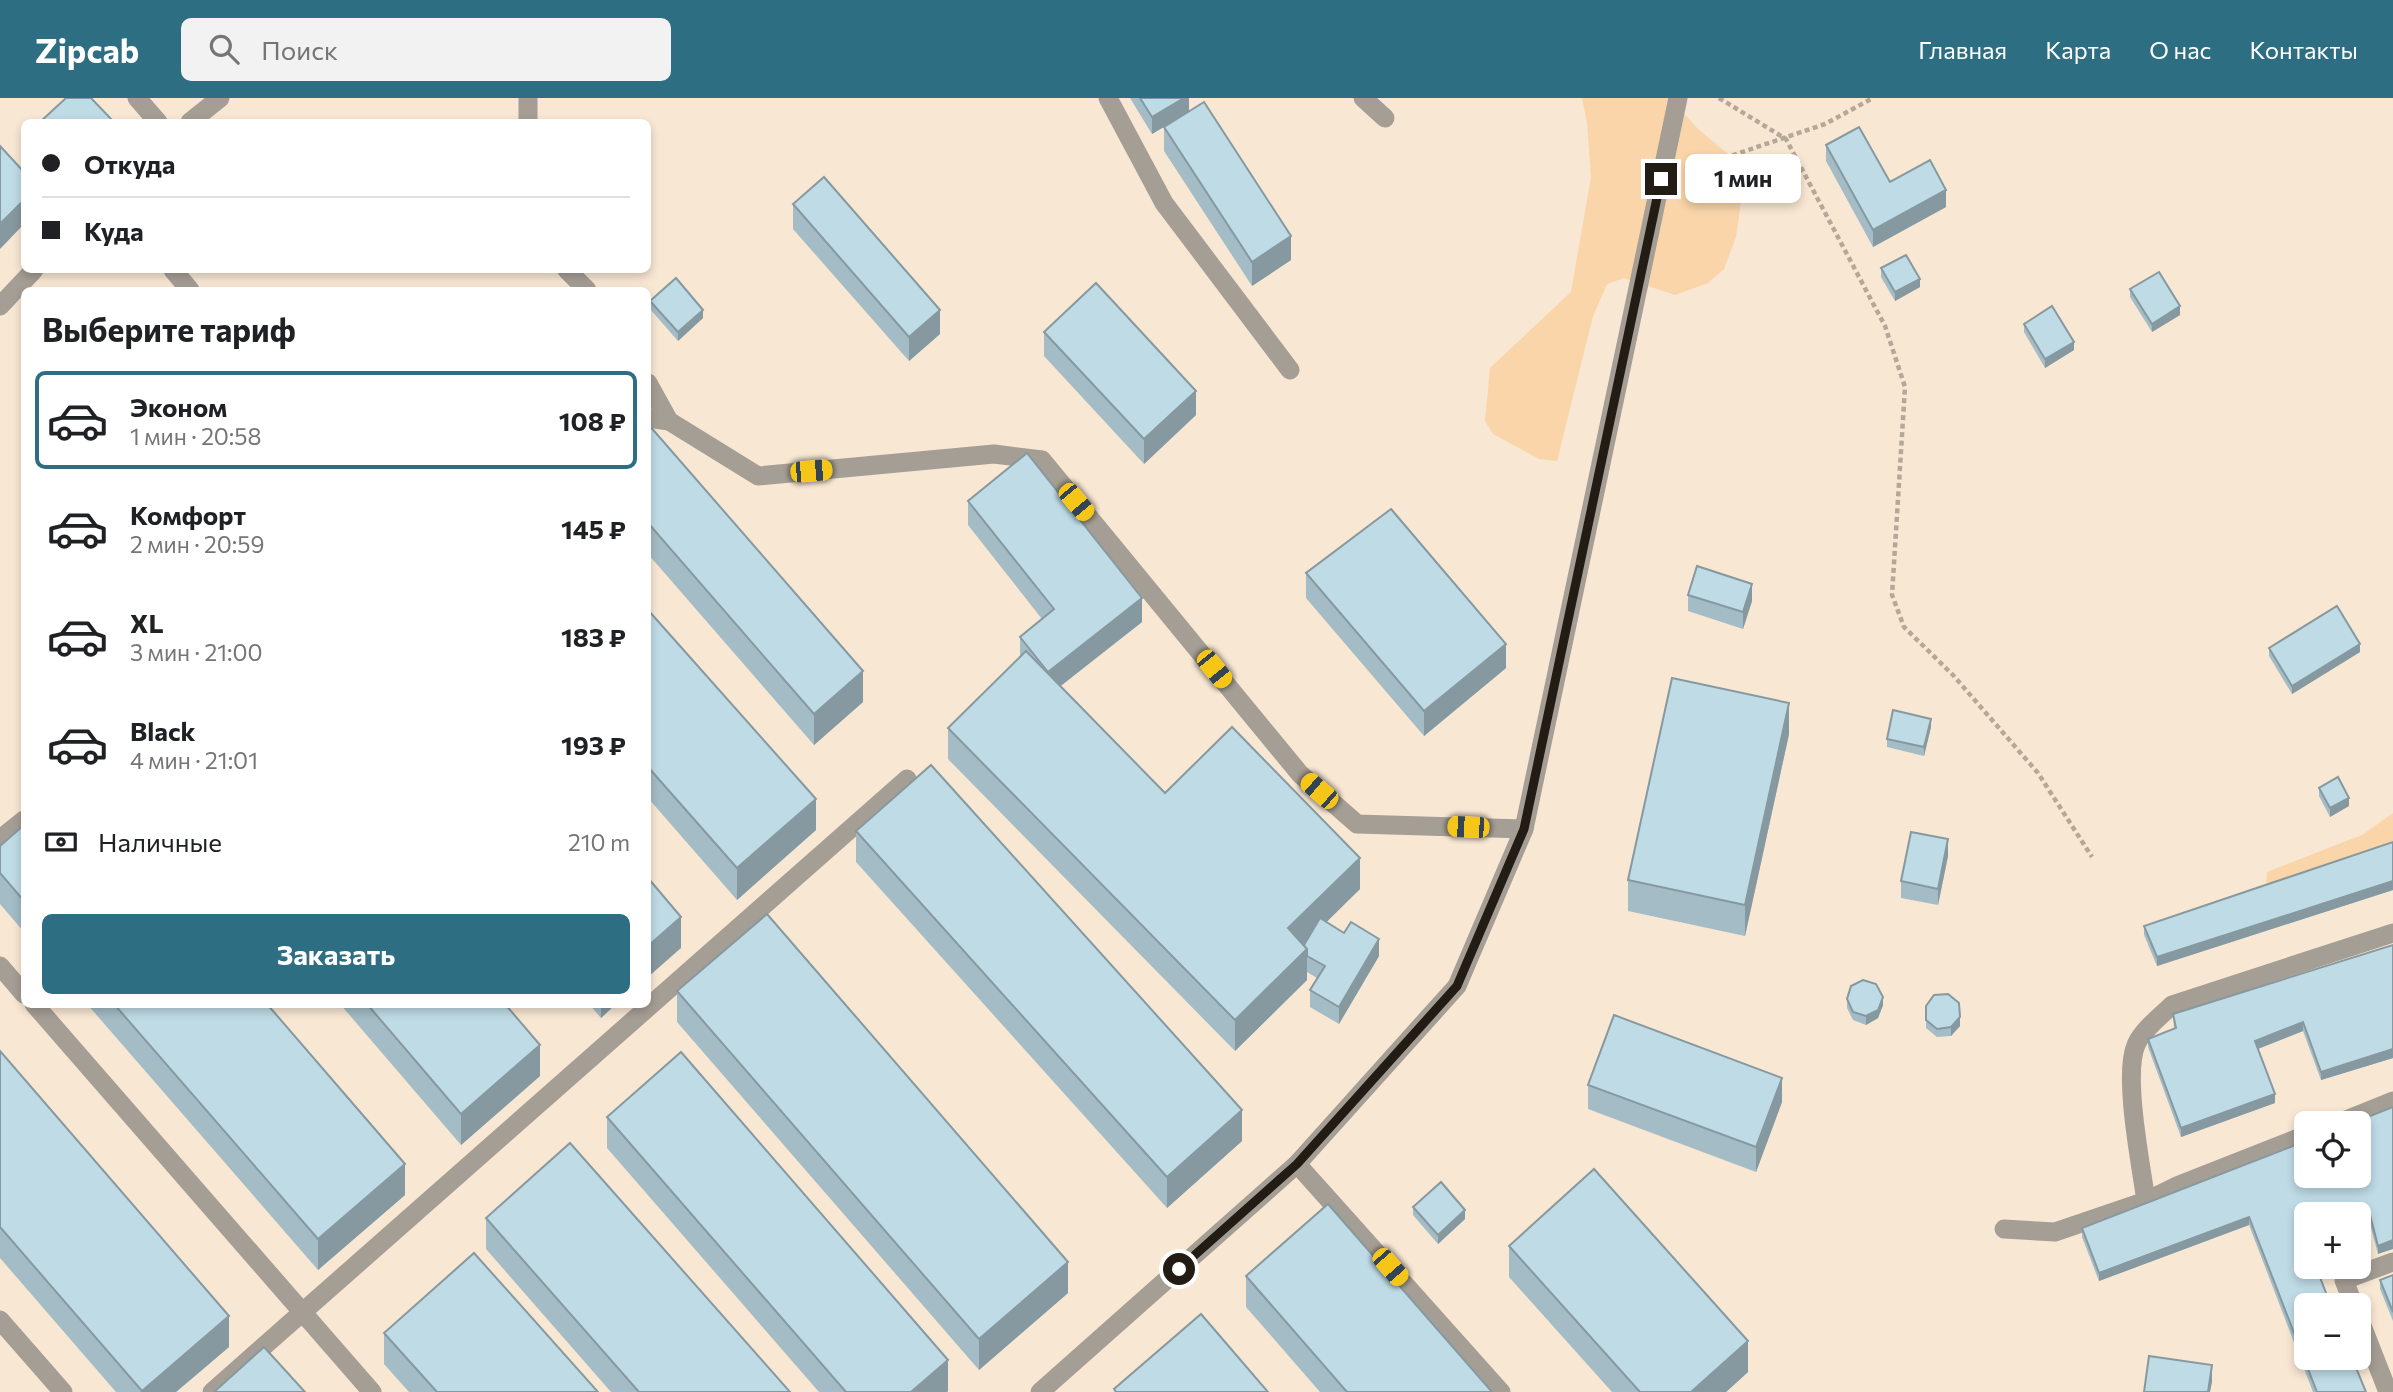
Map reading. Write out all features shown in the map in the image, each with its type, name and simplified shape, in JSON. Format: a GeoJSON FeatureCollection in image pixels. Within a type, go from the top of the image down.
{"type":"FeatureCollection","features":[{"type":"Feature","properties":{"kind":"street"},"geometry":{"type":"LineString","coordinates":[[137,98],[155,119]]}},
{"type":"Feature","properties":{"kind":"street"},"geometry":{"type":"LineString","coordinates":[[194,119],[220,98]]}},
{"type":"Feature","properties":{"kind":"street"},"geometry":{"type":"LineString","coordinates":[[528,98],[528,119]]}},
{"type":"Feature","properties":{"kind":"street"},"geometry":{"type":"LineString","coordinates":[[1108,98],[1164,203],[1290,370]]}},
{"type":"Feature","properties":{"kind":"street"},"geometry":{"type":"LineString","coordinates":[[1363,98],[1385,118]]}},
{"type":"Feature","properties":{"kind":"street"},"geometry":{"type":"LineString","coordinates":[[1041,1392],[1297,1164],[1457,986],[1524,829],[1678,98]]}},
{"type":"Feature","properties":{"kind":"street"},"geometry":{"type":"LineString","coordinates":[[0,306],[31,273]]}},
{"type":"Feature","properties":{"kind":"street"},"geometry":{"type":"LineString","coordinates":[[176,273],[187,287]]}},
{"type":"Feature","properties":{"kind":"street"},"geometry":{"type":"LineString","coordinates":[[570,273],[583,287]]}},
{"type":"Feature","properties":{"kind":"street"},"geometry":{"type":"LineString","coordinates":[[651,388],[669,421]]}},
{"type":"Feature","properties":{"kind":"street"},"geometry":{"type":"LineString","coordinates":[[651,418],[669,421],[758,476],[994,454],[1042,460],[1300,774],[1357,824],[1524,829]]}},
{"type":"Feature","properties":{"kind":"street"},"geometry":{"type":"LineString","coordinates":[[651,1006],[907,779]]}},
{"type":"Feature","properties":{"kind":"street"},"geometry":{"type":"LineString","coordinates":[[0,839],[21,822]]}},
{"type":"Feature","properties":{"kind":"street"},"geometry":{"type":"LineString","coordinates":[[2146,1201],[2130,1071],[2136,1043],[2152,1024],[2172,1005],[2393,933]]}},
{"type":"Feature","properties":{"kind":"street"},"geometry":{"type":"LineString","coordinates":[[0,966],[21,990]]}},
{"type":"Feature","properties":{"kind":"street"},"geometry":{"type":"LineString","coordinates":[[37,1008],[372,1392]]}},
{"type":"Feature","properties":{"kind":"street"},"geometry":{"type":"LineString","coordinates":[[212,1392],[648,1008]]}},
{"type":"Feature","properties":{"kind":"street"},"geometry":{"type":"LineString","coordinates":[[2368,1111],[2393,1101]]}},
{"type":"Feature","properties":{"kind":"street"},"geometry":{"type":"LineString","coordinates":[[2004,1230],[2055,1233],[2146,1201],[2179,1185],[2294,1140]]}},
{"type":"Feature","properties":{"kind":"street"},"geometry":{"type":"LineString","coordinates":[[1297,1164],[1501,1392]]}},
{"type":"Feature","properties":{"kind":"street"},"geometry":{"type":"LineString","coordinates":[[2349,1293],[2344,1280],[2393,1262]]}},
{"type":"Feature","properties":{"kind":"street"},"geometry":{"type":"LineString","coordinates":[[0,1320],[63,1392]]}},
{"type":"Feature","properties":{"kind":"street"},"geometry":{"type":"LineString","coordinates":[[2371,1344],[2388,1381]]}},
{"type":"Feature","properties":{"kind":"path"},"geometry":{"type":"LineString","coordinates":[[1719,98],[1786,139],[1885,326],[1905,387],[1892,595],[1904,627],[1953,676],[2038,773],[2092,857]]}},
{"type":"Feature","properties":{"kind":"path"},"geometry":{"type":"LineString","coordinates":[[1661,179],[1786,139],[1825,124],[1873,98]]}},
{"type":"Feature","properties":{"kind":"shaded area"},"geometry":{"type":"Polygon","coordinates":[[[1582,98],[1670,98],[1698,129],[1740,164],[1744,181],[1736,237],[1724,269],[1708,283],[1675,295],[1624,278],[1607,284],[1593,316],[1557,461],[1539,459],[1493,434],[1485,421],[1490,368],[1571,292],[1591,177],[1587,122],[1582,98]]]}},
{"type":"Feature","properties":{"kind":"shaded area"},"geometry":{"type":"Polygon","coordinates":[[[2393,813],[2393,844],[2266,888],[2267,872],[2362,835],[2393,813]]]}},
{"type":"Feature","properties":{"kind":"building"},"geometry":{"type":"Polygon","coordinates":[[[66,98],[91,98],[111,119],[43,119],[66,98]]]}},
{"type":"Feature","properties":{"kind":"building"},"geometry":{"type":"Polygon","coordinates":[[[1140,98],[1184,98],[1152,117],[1140,98]]]}},
{"type":"Feature","properties":{"kind":"building"},"geometry":{"type":"Polygon","coordinates":[[[1204,102],[1291,236],[1252,262],[1164,127],[1204,102]]]}},
{"type":"Feature","properties":{"kind":"building"},"geometry":{"type":"Polygon","coordinates":[[[1859,127],[1890,182],[1930,160],[1946,190],[1873,230],[1826,145],[1859,127]]]}},
{"type":"Feature","properties":{"kind":"building"},"geometry":{"type":"Polygon","coordinates":[[[0,146],[21,169],[21,203],[0,224],[0,146]]]}},
{"type":"Feature","properties":{"kind":"building"},"geometry":{"type":"Polygon","coordinates":[[[824,177],[940,310],[909,337],[793,204],[824,177]]]}},
{"type":"Feature","properties":{"kind":"building"},"geometry":{"type":"Polygon","coordinates":[[[1906,255],[1920,279],[1895,292],[1881,268],[1906,255]]]}},
{"type":"Feature","properties":{"kind":"building"},"geometry":{"type":"Polygon","coordinates":[[[2159,272],[2180,306],[2152,324],[2130,289],[2159,272]]]}},
{"type":"Feature","properties":{"kind":"building"},"geometry":{"type":"Polygon","coordinates":[[[676,278],[703,310],[678,332],[651,300],[676,278]]]}},
{"type":"Feature","properties":{"kind":"building"},"geometry":{"type":"Polygon","coordinates":[[[1096,283],[1196,391],[1144,439],[1044,332],[1096,283]]]}},
{"type":"Feature","properties":{"kind":"building"},"geometry":{"type":"Polygon","coordinates":[[[2052,306],[2074,342],[2045,359],[2024,324],[2052,306]]]}},
{"type":"Feature","properties":{"kind":"building"},"geometry":{"type":"Polygon","coordinates":[[[651,427],[863,671],[814,714],[651,526],[651,427]]]}},
{"type":"Feature","properties":{"kind":"building"},"geometry":{"type":"Polygon","coordinates":[[[1027,453],[1142,598],[1048,672],[1020,637],[1054,609],[968,501],[1027,453]]]}},
{"type":"Feature","properties":{"kind":"building"},"geometry":{"type":"Polygon","coordinates":[[[1391,509],[1506,644],[1424,711],[1306,573],[1391,509]]]}},
{"type":"Feature","properties":{"kind":"building"},"geometry":{"type":"Polygon","coordinates":[[[1697,566],[1752,584],[1743,612],[1688,595],[1697,566]]]}},
{"type":"Feature","properties":{"kind":"building"},"geometry":{"type":"Polygon","coordinates":[[[2337,606],[2360,644],[2292,686],[2269,648],[2337,606]]]}},
{"type":"Feature","properties":{"kind":"building"},"geometry":{"type":"Polygon","coordinates":[[[651,613],[816,799],[737,868],[651,770],[651,613]]]}},
{"type":"Feature","properties":{"kind":"building"},"geometry":{"type":"Polygon","coordinates":[[[1026,651],[1165,793],[1232,727],[1360,858],[1288,928],[1307,949],[1235,1020],[948,728],[1026,651]]]}},
{"type":"Feature","properties":{"kind":"building"},"geometry":{"type":"Polygon","coordinates":[[[1672,678],[1789,703],[1745,905],[1628,880],[1672,678]]]}},
{"type":"Feature","properties":{"kind":"building"},"geometry":{"type":"Polygon","coordinates":[[[1893,710],[1931,719],[1924,747],[1887,739],[1893,710]]]}},
{"type":"Feature","properties":{"kind":"building"},"geometry":{"type":"Polygon","coordinates":[[[931,765],[1242,1110],[1167,1177],[856,831],[931,765]]]}},
{"type":"Feature","properties":{"kind":"building"},"geometry":{"type":"Polygon","coordinates":[[[2338,777],[2349,798],[2330,808],[2319,788],[2338,777]]]}},
{"type":"Feature","properties":{"kind":"building"},"geometry":{"type":"Polygon","coordinates":[[[21,828],[21,898],[0,873],[0,846],[21,828]]]}},
{"type":"Feature","properties":{"kind":"building"},"geometry":{"type":"Polygon","coordinates":[[[1911,832],[1948,839],[1938,889],[1901,881],[1911,832]]]}},
{"type":"Feature","properties":{"kind":"building"},"geometry":{"type":"Polygon","coordinates":[[[2393,842],[2393,881],[2157,957],[2144,926],[2393,842]]]}},
{"type":"Feature","properties":{"kind":"building"},"geometry":{"type":"Polygon","coordinates":[[[651,882],[681,917],[651,943],[651,882]]]}},
{"type":"Feature","properties":{"kind":"building"},"geometry":{"type":"Polygon","coordinates":[[[767,914],[1068,1262],[979,1339],[677,991],[767,914]]]}},
{"type":"Feature","properties":{"kind":"building"},"geometry":{"type":"Polygon","coordinates":[[[1320,918],[1344,933],[1351,922],[1379,939],[1339,1007],[1310,990],[1325,966],[1307,956],[1304,945],[1320,918]]]}},
{"type":"Feature","properties":{"kind":"building"},"geometry":{"type":"Polygon","coordinates":[[[2393,945],[2393,1049],[2321,1072],[2303,1022],[2255,1041],[2275,1094],[2181,1128],[2148,1039],[2176,1028],[2173,1014],[2393,945]]]}},
{"type":"Feature","properties":{"kind":"building"},"geometry":{"type":"Polygon","coordinates":[[[1863,980],[1876,984],[1883,997],[1878,1010],[1866,1016],[1853,1012],[1847,999],[1851,986],[1863,980]]]}},
{"type":"Feature","properties":{"kind":"building"},"geometry":{"type":"Polygon","coordinates":[[[1948,994],[1959,1003],[1960,1017],[1951,1027],[1937,1029],[1926,1020],[1926,1006],[1934,995],[1948,994]]]}},
{"type":"Feature","properties":{"kind":"building"},"geometry":{"type":"Polygon","coordinates":[[[117,1008],[270,1008],[405,1164],[318,1239],[117,1008]]]}},
{"type":"Feature","properties":{"kind":"building"},"geometry":{"type":"Polygon","coordinates":[[[370,1008],[508,1008],[540,1045],[461,1114],[370,1008]]]}},
{"type":"Feature","properties":{"kind":"building"},"geometry":{"type":"Polygon","coordinates":[[[1614,1015],[1782,1078],[1756,1147],[1588,1085],[1614,1015]]]}},
{"type":"Feature","properties":{"kind":"building"},"geometry":{"type":"Polygon","coordinates":[[[0,1051],[229,1316],[142,1391],[0,1227],[0,1051]]]}},
{"type":"Feature","properties":{"kind":"building"},"geometry":{"type":"Polygon","coordinates":[[[681,1052],[948,1360],[911,1392],[846,1392],[607,1117],[681,1052]]]}},
{"type":"Feature","properties":{"kind":"building"},"geometry":{"type":"Polygon","coordinates":[[[2393,1107],[2393,1240],[2378,1246],[2371,1219],[2371,1202],[2294,1202],[2294,1279],[2321,1279],[2326,1293],[2294,1293],[2294,1333],[2249,1217],[2099,1273],[2082,1228],[2294,1146],[2294,1188],[2371,1188],[2371,1116],[2393,1107]]]}},
{"type":"Feature","properties":{"kind":"building"},"geometry":{"type":"Polygon","coordinates":[[[570,1143],[790,1392],[639,1392],[486,1218],[570,1143]]]}},
{"type":"Feature","properties":{"kind":"building"},"geometry":{"type":"Polygon","coordinates":[[[1594,1169],[1748,1341],[1691,1392],[1640,1392],[1509,1246],[1594,1169]]]}},
{"type":"Feature","properties":{"kind":"building"},"geometry":{"type":"Polygon","coordinates":[[[1441,1182],[1465,1210],[1438,1235],[1413,1207],[1441,1182]]]}},
{"type":"Feature","properties":{"kind":"building"},"geometry":{"type":"Polygon","coordinates":[[[1328,1204],[1492,1392],[1347,1392],[1246,1276],[1328,1204]]]}},
{"type":"Feature","properties":{"kind":"building"},"geometry":{"type":"Polygon","coordinates":[[[474,1253],[598,1392],[437,1392],[384,1333],[474,1253]]]}},
{"type":"Feature","properties":{"kind":"building"},"geometry":{"type":"Polygon","coordinates":[[[2393,1275],[2393,1312],[2380,1280],[2393,1275]]]}},
{"type":"Feature","properties":{"kind":"building"},"geometry":{"type":"Polygon","coordinates":[[[1201,1314],[1268,1392],[1116,1392],[1114,1389],[1201,1314]]]}},
{"type":"Feature","properties":{"kind":"building"},"geometry":{"type":"Polygon","coordinates":[[[264,1347],[305,1392],[214,1392],[264,1347]]]}},
{"type":"Feature","properties":{"kind":"building"},"geometry":{"type":"Polygon","coordinates":[[[2149,1356],[2212,1365],[2208,1392],[2144,1392],[2149,1356]]]}},
{"type":"Feature","properties":{"kind":"building"},"geometry":{"type":"Polygon","coordinates":[[[2308,1370],[2357,1370],[2366,1392],[2317,1392],[2308,1370]]]}},
{"type":"Feature","properties":{"kind":"route"},"geometry":{"type":"LineString","coordinates":[[1179,1269],[1297,1164],[1457,986],[1524,829],[1661,179]]}}]}
